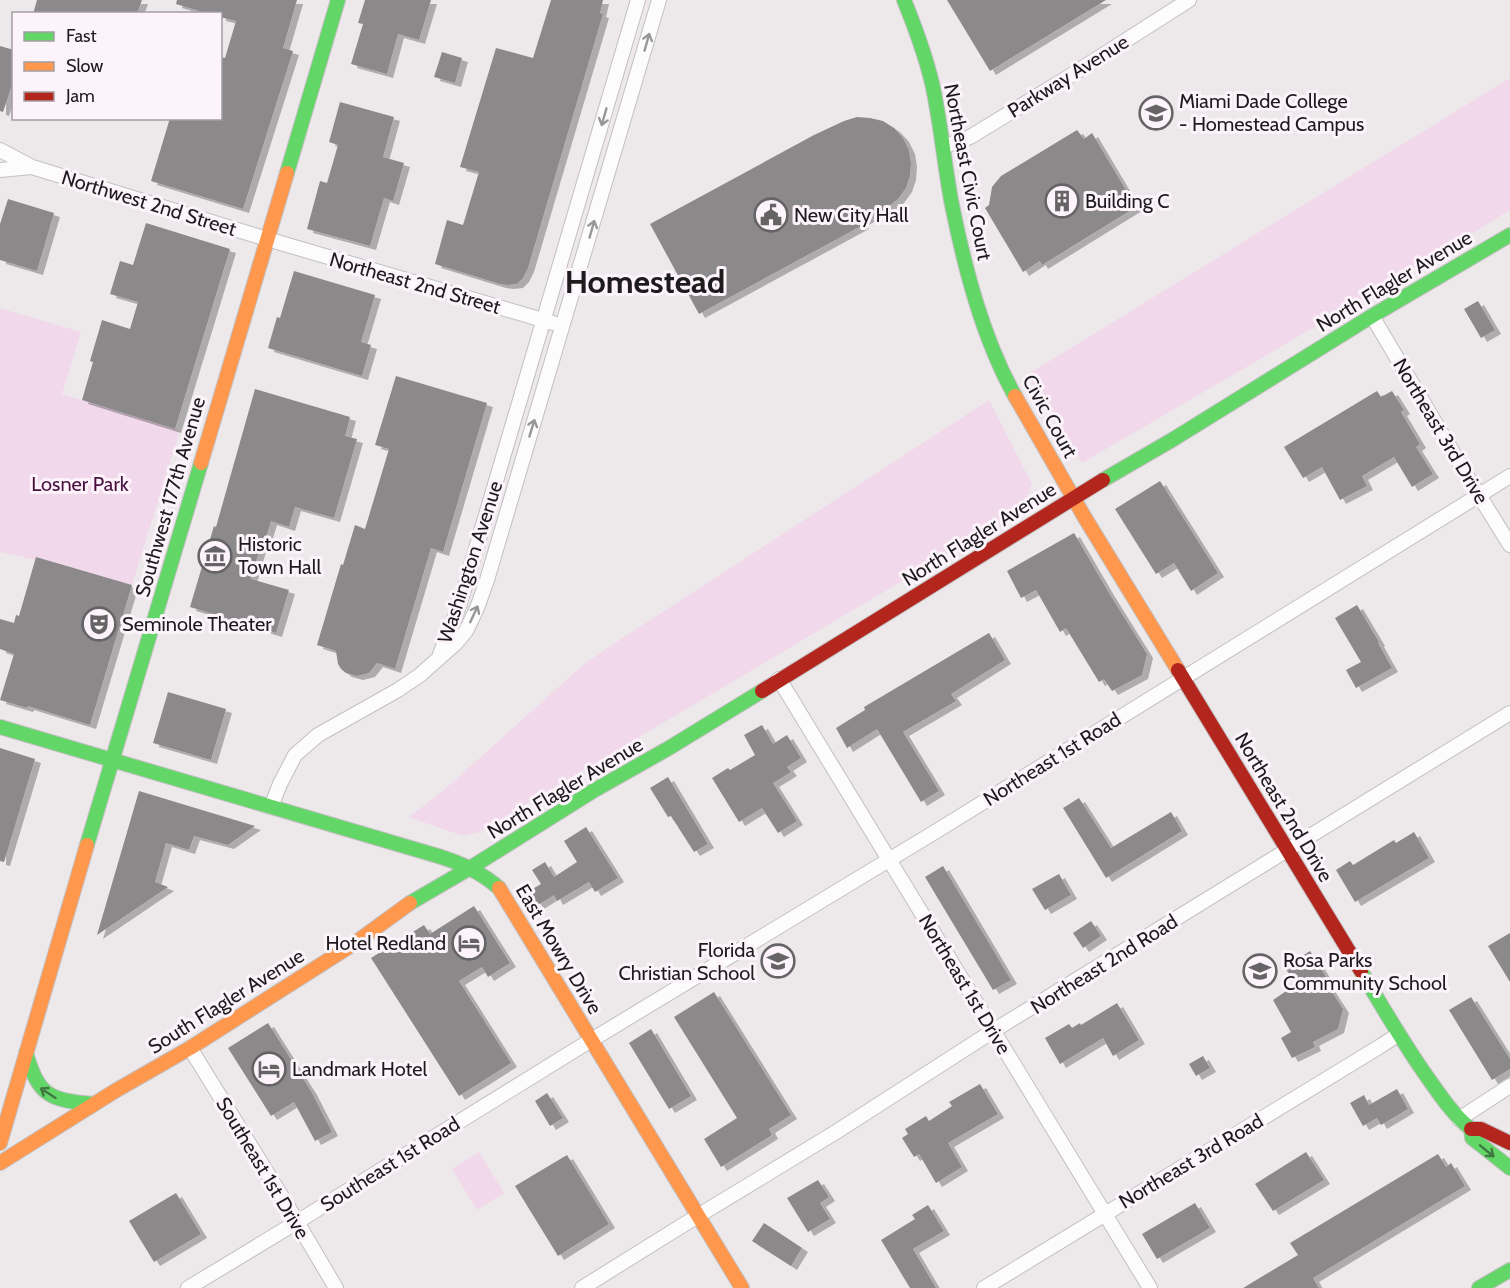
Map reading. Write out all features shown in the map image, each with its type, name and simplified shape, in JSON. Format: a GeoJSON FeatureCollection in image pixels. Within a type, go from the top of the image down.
{"type":"FeatureCollection","features":[{"type":"Feature","properties":{"kind":"main road","name":"Southwest 177th Avenue"},"geometry":{"type":"LineString","coordinates":[[0,1143],[338,0]]}},
{"type":"Feature","properties":{"kind":"main road","name":"Northeast Civic Court"},"geometry":{"type":"LineString","coordinates":[[904,0],[932,84],[957,232],[977,303],[994,352]]}},
{"type":"Feature","properties":{"kind":"main road","name":"North Flagler Avenue"},"geometry":{"type":"LineString","coordinates":[[470,868],[1073,498],[1172,440],[1372,315],[1510,235]]}},
{"type":"Feature","properties":{"kind":"main road","name":"Civic Court"},"geometry":{"type":"LineString","coordinates":[[994,352],[1008,383],[1073,498]]}},
{"type":"Feature","properties":{"kind":"main road","name":"Northeast 2nd Drive"},"geometry":{"type":"LineString","coordinates":[[1073,498],[1399,1034],[1440,1096],[1459,1119],[1471,1129],[1481,1129],[1510,1143]]}},
{"type":"Feature","properties":{"kind":"main road","name":"East Mowry Drive"},"geometry":{"type":"LineString","coordinates":[[0,727],[416,849],[470,868],[493,882],[500,889],[592,1039],[742,1288]]}},
{"type":"Feature","properties":{"kind":"main road","name":"South Flagler Avenue"},"geometry":{"type":"LineString","coordinates":[[0,1163],[94,1104],[190,1048],[355,943],[419,897],[470,868]]}},
{"type":"Feature","properties":{"kind":"main road"},"geometry":{"type":"LineString","coordinates":[[26,1053],[37,1083],[47,1094],[63,1100],[94,1104]]}},
{"type":"Feature","properties":{"kind":"main road","name":"Northeast 2nd Drive"},"geometry":{"type":"LineString","coordinates":[[1471,1129],[1472,1138],[1510,1168]]}},
{"type":"Feature","properties":{"kind":"main road"},"geometry":{"type":"LineString","coordinates":[[1479,1288],[1510,1270]]}},
{"type":"Feature","properties":{"kind":"street","name":"Washington Avenue"},"geometry":{"type":"LineString","coordinates":[[438,659],[460,603],[638,0]]}},
{"type":"Feature","properties":{"kind":"street","name":"Washington Avenue"},"geometry":{"type":"LineString","coordinates":[[438,659],[466,631],[487,580],[659,0]]}},
{"type":"Feature","properties":{"kind":"street","name":"Parkway Avenue"},"geometry":{"type":"LineString","coordinates":[[943,147],[970,137],[1190,0]]}},
{"type":"Feature","properties":{"kind":"street","name":"Northwest 2nd Street"},"geometry":{"type":"LineString","coordinates":[[0,150],[32,167],[267,239]]}},
{"type":"Feature","properties":{"kind":"street","name":"Northwest 2nd Street"},"geometry":{"type":"LineString","coordinates":[[0,170],[32,167]]}},
{"type":"Feature","properties":{"kind":"street","name":"Northeast 2nd Street"},"geometry":{"type":"LineString","coordinates":[[267,239],[563,326]]}},
{"type":"Feature","properties":{"kind":"street","name":"Northeast 3rd Drive"},"geometry":{"type":"LineString","coordinates":[[1372,315],[1510,545]]}},
{"type":"Feature","properties":{"kind":"street","name":"Northeast 1st Road"},"geometry":{"type":"LineString","coordinates":[[592,1039],[889,859],[1510,476]]}},
{"type":"Feature","properties":{"kind":"street"},"geometry":{"type":"LineString","coordinates":[[271,807],[295,755],[318,735],[398,690],[438,659]]}},
{"type":"Feature","properties":{"kind":"street","name":"Northeast 1st Drive"},"geometry":{"type":"LineString","coordinates":[[779,679],[1150,1288]]}},
{"type":"Feature","properties":{"kind":"street","name":"Northeast 2nd Road"},"geometry":{"type":"LineString","coordinates":[[582,1288],[836,1132],[993,1031],[1510,713]]}},
{"type":"Feature","properties":{"kind":"street","name":"Northeast 3rd Road"},"geometry":{"type":"LineString","coordinates":[[984,1288],[1399,1034]]}},
{"type":"Feature","properties":{"kind":"street","name":"Southeast 1st Road"},"geometry":{"type":"LineString","coordinates":[[188,1288],[592,1039]]}},
{"type":"Feature","properties":{"kind":"street","name":"Southeast 1st Drive"},"geometry":{"type":"LineString","coordinates":[[190,1048],[336,1288]]}},
{"type":"Feature","properties":{"kind":"street"},"geometry":{"type":"LineString","coordinates":[[1459,1119],[1510,1086]]}},
{"type":"Feature","properties":{"kind":"green space"},"geometry":{"type":"Polygon","coordinates":[[[1510,78],[1510,210],[1436,256],[1082,463],[1027,375],[1510,78]]]}},
{"type":"Feature","properties":{"kind":"green space","name":"Losner Park"},"geometry":{"type":"Polygon","coordinates":[[[0,308],[81,332],[62,394],[180,430],[132,585],[37,557],[36,560],[0,552],[0,308]]]}},
{"type":"Feature","properties":{"kind":"green space"},"geometry":{"type":"Polygon","coordinates":[[[989,400],[1032,484],[1022,510],[479,832],[463,836],[409,817],[443,791],[584,664],[989,400]]]}},
{"type":"Feature","properties":{"kind":"green space"},"geometry":{"type":"Polygon","coordinates":[[[479,1152],[504,1193],[477,1210],[452,1169],[479,1152]]]}},
{"type":"Feature","properties":{"kind":"building"},"geometry":{"type":"Polygon","coordinates":[[[37,0],[142,0],[138,12],[34,12],[37,0]]]}},
{"type":"Feature","properties":{"kind":"building"},"geometry":{"type":"Polygon","coordinates":[[[177,0],[297,0],[283,48],[293,51],[243,209],[151,181],[169,120],[222,120],[222,57],[225,58],[236,21],[222,18],[222,12],[202,12],[176,4],[177,0]]]}},
{"type":"Feature","properties":{"kind":"building"},"geometry":{"type":"Polygon","coordinates":[[[365,0],[431,0],[419,40],[398,34],[387,74],[351,64],[363,24],[358,23],[365,0]]]}},
{"type":"Feature","properties":{"kind":"building"},"geometry":{"type":"Polygon","coordinates":[[[551,0],[603,0],[600,13],[603,14],[528,268],[517,284],[500,284],[435,264],[447,220],[463,225],[479,172],[460,167],[496,48],[533,58],[551,0]]]}},
{"type":"Feature","properties":{"kind":"building"},"geometry":{"type":"Polygon","coordinates":[[[947,0],[1106,0],[990,71],[947,0]]]}},
{"type":"Feature","properties":{"kind":"building"},"geometry":{"type":"Polygon","coordinates":[[[0,46],[12,49],[12,85],[3,112],[0,111],[0,46]]]}},
{"type":"Feature","properties":{"kind":"building"},"geometry":{"type":"Polygon","coordinates":[[[442,52],[462,58],[455,83],[434,77],[442,52]]]}},
{"type":"Feature","properties":{"kind":"building"},"geometry":{"type":"Polygon","coordinates":[[[340,102],[394,117],[383,157],[404,163],[393,201],[384,198],[370,246],[307,229],[320,181],[327,183],[338,145],[329,142],[340,102]]]}},
{"type":"Feature","properties":{"kind":"building","name":"New City Hall"},"geometry":{"type":"Polygon","coordinates":[[[857,117],[883,121],[903,138],[909,150],[910,176],[906,188],[898,199],[861,222],[863,225],[699,314],[650,224],[814,135],[857,117]]]}},
{"type":"Feature","properties":{"kind":"building","name":"Building C"},"geometry":{"type":"Polygon","coordinates":[[[1077,130],[1084,139],[1092,133],[1136,207],[1042,265],[1040,261],[1023,272],[985,208],[989,205],[992,187],[1001,176],[1077,130]]]}},
{"type":"Feature","properties":{"kind":"building"},"geometry":{"type":"Polygon","coordinates":[[[8,199],[54,213],[37,271],[0,260],[0,224],[8,199]]]}},
{"type":"Feature","properties":{"kind":"building"},"geometry":{"type":"Polygon","coordinates":[[[146,223],[230,249],[175,429],[82,400],[102,320],[130,329],[138,302],[110,294],[120,261],[133,265],[146,223]]]}},
{"type":"Feature","properties":{"kind":"building"},"geometry":{"type":"Polygon","coordinates":[[[294,271],[375,295],[361,342],[371,345],[362,376],[268,348],[294,271]]]}},
{"type":"Feature","properties":{"kind":"building"},"geometry":{"type":"Polygon","coordinates":[[[1478,301],[1495,330],[1481,338],[1464,309],[1478,301]]]}},
{"type":"Feature","properties":{"kind":"building"},"geometry":{"type":"Polygon","coordinates":[[[396,376],[487,403],[443,552],[431,548],[395,669],[377,663],[369,673],[357,676],[341,669],[336,651],[317,645],[355,525],[365,529],[389,449],[375,445],[396,376]]]}},
{"type":"Feature","properties":{"kind":"building"},"geometry":{"type":"Polygon","coordinates":[[[255,389],[350,417],[345,436],[357,439],[334,518],[295,507],[289,527],[271,521],[265,541],[262,541],[251,579],[289,590],[276,633],[190,607],[214,526],[216,527],[255,389]]]}},
{"type":"Feature","properties":{"kind":"building"},"geometry":{"type":"Polygon","coordinates":[[[1377,391],[1381,397],[1392,391],[1404,410],[1401,412],[1420,444],[1416,447],[1433,474],[1412,487],[1394,457],[1362,476],[1367,486],[1340,500],[1322,467],[1303,478],[1284,447],[1377,391]]]}},
{"type":"Feature","properties":{"kind":"building"},"geometry":{"type":"Polygon","coordinates":[[[1160,481],[1218,573],[1191,591],[1174,563],[1156,574],[1115,509],[1160,481]]]}},
{"type":"Feature","properties":{"kind":"building"},"geometry":{"type":"Polygon","coordinates":[[[1074,533],[1147,654],[1142,675],[1112,691],[1104,679],[1099,682],[1066,628],[1060,632],[1036,590],[1021,598],[1007,571],[1074,533]]]}},
{"type":"Feature","properties":{"kind":"building"},"geometry":{"type":"Polygon","coordinates":[[[36,557],[132,585],[90,725],[0,700],[14,654],[0,649],[0,619],[14,623],[16,615],[19,616],[36,557]]]}},
{"type":"Feature","properties":{"kind":"building"},"geometry":{"type":"Polygon","coordinates":[[[1357,605],[1392,668],[1356,688],[1346,670],[1361,662],[1335,618],[1357,605]]]}},
{"type":"Feature","properties":{"kind":"building"},"geometry":{"type":"Polygon","coordinates":[[[989,633],[1005,660],[951,694],[956,701],[903,732],[939,791],[921,802],[877,729],[847,748],[836,728],[865,710],[864,707],[989,633]]]}},
{"type":"Feature","properties":{"kind":"building"},"geometry":{"type":"Polygon","coordinates":[[[168,692],[226,709],[211,760],[153,743],[168,692]]]}},
{"type":"Feature","properties":{"kind":"building"},"geometry":{"type":"Polygon","coordinates":[[[762,725],[773,744],[787,735],[801,758],[787,767],[791,772],[773,783],[797,821],[778,833],[762,808],[739,822],[712,778],[755,755],[744,735],[762,725]]]}},
{"type":"Feature","properties":{"kind":"building"},"geometry":{"type":"Polygon","coordinates":[[[0,748],[35,759],[4,862],[0,861],[0,748]]]}},
{"type":"Feature","properties":{"kind":"building"},"geometry":{"type":"Polygon","coordinates":[[[668,777],[708,844],[694,852],[650,788],[668,777]]]}},
{"type":"Feature","properties":{"kind":"building"},"geometry":{"type":"Polygon","coordinates":[[[139,791],[255,826],[228,845],[194,836],[189,850],[166,843],[155,882],[168,887],[97,935],[139,791]]]}},
{"type":"Feature","properties":{"kind":"building"},"geometry":{"type":"Polygon","coordinates":[[[1079,798],[1111,848],[1171,812],[1182,831],[1106,878],[1063,808],[1079,798]]]}},
{"type":"Feature","properties":{"kind":"building"},"geometry":{"type":"Polygon","coordinates":[[[586,827],[618,878],[595,892],[589,882],[557,901],[554,895],[538,905],[529,891],[541,884],[532,870],[545,862],[554,877],[577,862],[564,841],[586,827]]]}},
{"type":"Feature","properties":{"kind":"building"},"geometry":{"type":"Polygon","coordinates":[[[1414,832],[1429,858],[1355,902],[1336,870],[1350,861],[1353,865],[1394,840],[1396,843],[1414,832]]]}},
{"type":"Feature","properties":{"kind":"building"},"geometry":{"type":"Polygon","coordinates":[[[943,866],[1011,980],[993,990],[925,877],[943,866]]]}},
{"type":"Feature","properties":{"kind":"building"},"geometry":{"type":"Polygon","coordinates":[[[1059,874],[1071,895],[1045,910],[1032,889],[1059,874]]]}},
{"type":"Feature","properties":{"kind":"building"},"geometry":{"type":"Polygon","coordinates":[[[474,906],[510,963],[488,977],[482,967],[459,981],[511,1063],[459,1096],[371,958],[424,925],[430,934],[474,906]]]}},
{"type":"Feature","properties":{"kind":"building"},"geometry":{"type":"Polygon","coordinates":[[[1091,921],[1101,936],[1083,948],[1073,933],[1091,921]]]}},
{"type":"Feature","properties":{"kind":"building"},"geometry":{"type":"Polygon","coordinates":[[[1510,933],[1510,982],[1488,946],[1510,933]]]}},
{"type":"Feature","properties":{"kind":"building"},"geometry":{"type":"Polygon","coordinates":[[[1310,951],[1343,1009],[1338,1029],[1313,1042],[1315,1047],[1292,1058],[1281,1038],[1291,1032],[1273,1000],[1295,985],[1285,967],[1310,951]]]}},
{"type":"Feature","properties":{"kind":"building"},"geometry":{"type":"Polygon","coordinates":[[[714,992],[791,1115],[769,1129],[772,1135],[721,1167],[704,1139],[737,1118],[674,1017],[714,992]]]}},
{"type":"Feature","properties":{"kind":"building"},"geometry":{"type":"Polygon","coordinates":[[[1471,997],[1510,1059],[1510,1069],[1492,1080],[1449,1010],[1471,997]]]}},
{"type":"Feature","properties":{"kind":"building"},"geometry":{"type":"Polygon","coordinates":[[[1117,1003],[1139,1040],[1113,1056],[1103,1038],[1060,1064],[1045,1038],[1069,1024],[1072,1028],[1080,1023],[1081,1025],[1117,1003]]]}},
{"type":"Feature","properties":{"kind":"building","name":"Landmark Hotel"},"geometry":{"type":"Polygon","coordinates":[[[268,1023],[311,1091],[332,1132],[315,1141],[294,1102],[271,1116],[228,1048],[268,1023]]]}},
{"type":"Feature","properties":{"kind":"building"},"geometry":{"type":"Polygon","coordinates":[[[651,1029],[691,1096],[669,1109],[629,1043],[651,1029]]]}},
{"type":"Feature","properties":{"kind":"building"},"geometry":{"type":"Polygon","coordinates":[[[1203,1056],[1210,1068],[1196,1076],[1189,1064],[1203,1056]]]}},
{"type":"Feature","properties":{"kind":"building"},"geometry":{"type":"Polygon","coordinates":[[[980,1084],[998,1114],[948,1143],[962,1167],[936,1183],[919,1154],[914,1157],[902,1138],[908,1134],[905,1129],[926,1116],[929,1121],[952,1106],[949,1102],[980,1084]]]}},
{"type":"Feature","properties":{"kind":"building"},"geometry":{"type":"Polygon","coordinates":[[[1397,1089],[1408,1109],[1381,1125],[1377,1118],[1363,1126],[1350,1103],[1364,1095],[1369,1105],[1397,1089]]]}},
{"type":"Feature","properties":{"kind":"building"},"geometry":{"type":"Polygon","coordinates":[[[547,1093],[563,1118],[550,1126],[535,1101],[547,1093]]]}},
{"type":"Feature","properties":{"kind":"building"},"geometry":{"type":"Polygon","coordinates":[[[1306,1152],[1324,1180],[1273,1211],[1255,1184],[1306,1152]]]}},
{"type":"Feature","properties":{"kind":"building"},"geometry":{"type":"Polygon","coordinates":[[[1438,1154],[1446,1167],[1451,1163],[1465,1186],[1313,1278],[1319,1288],[1243,1288],[1298,1255],[1290,1243],[1438,1154]]]}},
{"type":"Feature","properties":{"kind":"building"},"geometry":{"type":"Polygon","coordinates":[[[567,1155],[609,1224],[558,1256],[515,1186],[567,1155]]]}},
{"type":"Feature","properties":{"kind":"building"},"geometry":{"type":"Polygon","coordinates":[[[818,1180],[829,1197],[820,1203],[830,1219],[808,1232],[787,1198],[818,1180]]]}},
{"type":"Feature","properties":{"kind":"building"},"geometry":{"type":"Polygon","coordinates":[[[176,1193],[201,1234],[154,1262],[129,1221],[176,1193]]]}},
{"type":"Feature","properties":{"kind":"building"},"geometry":{"type":"Polygon","coordinates":[[[1195,1203],[1210,1228],[1157,1259],[1142,1234],[1195,1203]]]}},
{"type":"Feature","properties":{"kind":"building"},"geometry":{"type":"Polygon","coordinates":[[[928,1205],[944,1231],[913,1249],[936,1288],[910,1288],[881,1240],[915,1219],[912,1215],[928,1205]]]}},
{"type":"Feature","properties":{"kind":"building"},"geometry":{"type":"Polygon","coordinates":[[[764,1223],[802,1248],[791,1266],[752,1241],[764,1223]]]}},
{"type":"Feature","properties":{"kind":"traffic: fast"},"geometry":{"type":"LineString","coordinates":[[287,173],[338,0]]}},
{"type":"Feature","properties":{"kind":"traffic: fast"},"geometry":{"type":"LineString","coordinates":[[904,0],[932,83],[952,205],[969,279],[993,351],[1015,396]]}},
{"type":"Feature","properties":{"kind":"traffic: fast"},"geometry":{"type":"LineString","coordinates":[[1103,480],[1510,235]]}},
{"type":"Feature","properties":{"kind":"traffic: fast"},"geometry":{"type":"LineString","coordinates":[[87,845],[201,463]]}},
{"type":"Feature","properties":{"kind":"traffic: fast"},"geometry":{"type":"LineString","coordinates":[[410,903],[762,691]]}},
{"type":"Feature","properties":{"kind":"traffic: fast"},"geometry":{"type":"LineString","coordinates":[[0,727],[446,859],[478,873],[499,888]]}},
{"type":"Feature","properties":{"kind":"traffic: fast"},"geometry":{"type":"LineString","coordinates":[[1361,971],[1423,1071],[1451,1109],[1471,1129],[1472,1138],[1510,1168]]}},
{"type":"Feature","properties":{"kind":"traffic: fast"},"geometry":{"type":"LineString","coordinates":[[26,1053],[36,1079],[48,1094],[67,1101],[94,1104]]}},
{"type":"Feature","properties":{"kind":"traffic: fast"},"geometry":{"type":"LineString","coordinates":[[1479,1288],[1510,1270]]}},
{"type":"Feature","properties":{"kind":"traffic: slow"},"geometry":{"type":"LineString","coordinates":[[201,463],[287,173]]}},
{"type":"Feature","properties":{"kind":"traffic: slow"},"geometry":{"type":"LineString","coordinates":[[1015,396],[1085,518],[1178,670]]}},
{"type":"Feature","properties":{"kind":"traffic: slow"},"geometry":{"type":"LineString","coordinates":[[0,1143],[87,845]]}},
{"type":"Feature","properties":{"kind":"traffic: slow"},"geometry":{"type":"LineString","coordinates":[[499,888],[742,1288]]}},
{"type":"Feature","properties":{"kind":"traffic: slow"},"geometry":{"type":"LineString","coordinates":[[0,1163],[115,1091],[190,1048],[355,943],[410,903]]}},
{"type":"Feature","properties":{"kind":"traffic: jam"},"geometry":{"type":"LineString","coordinates":[[762,691],[1103,480]]}},
{"type":"Feature","properties":{"kind":"traffic: jam"},"geometry":{"type":"LineString","coordinates":[[1178,670],[1361,971]]}},
{"type":"Feature","properties":{"kind":"traffic: jam"},"geometry":{"type":"LineString","coordinates":[[1471,1129],[1481,1129],[1510,1143]]}},
{"type":"Feature","properties":{"kind":"place","name":"Miami Dade College - Homestead Campus"},"geometry":{"type":"Point","coordinates":[1156,113]}},
{"type":"Feature","properties":{"kind":"place","name":"Building C"},"geometry":{"type":"Point","coordinates":[1062,201]}},
{"type":"Feature","properties":{"kind":"place","name":"New City Hall"},"geometry":{"type":"Point","coordinates":[771,215]}},
{"type":"Feature","properties":{"kind":"place","name":"Historic Town Hall"},"geometry":{"type":"Point","coordinates":[215,556]}},
{"type":"Feature","properties":{"kind":"place","name":"Seminole Theater"},"geometry":{"type":"Point","coordinates":[99,624]}},
{"type":"Feature","properties":{"kind":"place","name":"Hotel Redland"},"geometry":{"type":"Point","coordinates":[469,943]}},
{"type":"Feature","properties":{"kind":"place","name":"Florida Christian School"},"geometry":{"type":"Point","coordinates":[778,961]}},
{"type":"Feature","properties":{"kind":"place","name":"Rosa Parks Community School"},"geometry":{"type":"Point","coordinates":[1260,971]}},
{"type":"Feature","properties":{"kind":"place","name":"Landmark Hotel"},"geometry":{"type":"Point","coordinates":[269,1069]}},
{"type":"Feature","properties":{"kind":"district","name":"Homestead"},"geometry":{"type":"Point","coordinates":[645,281]}}]}
